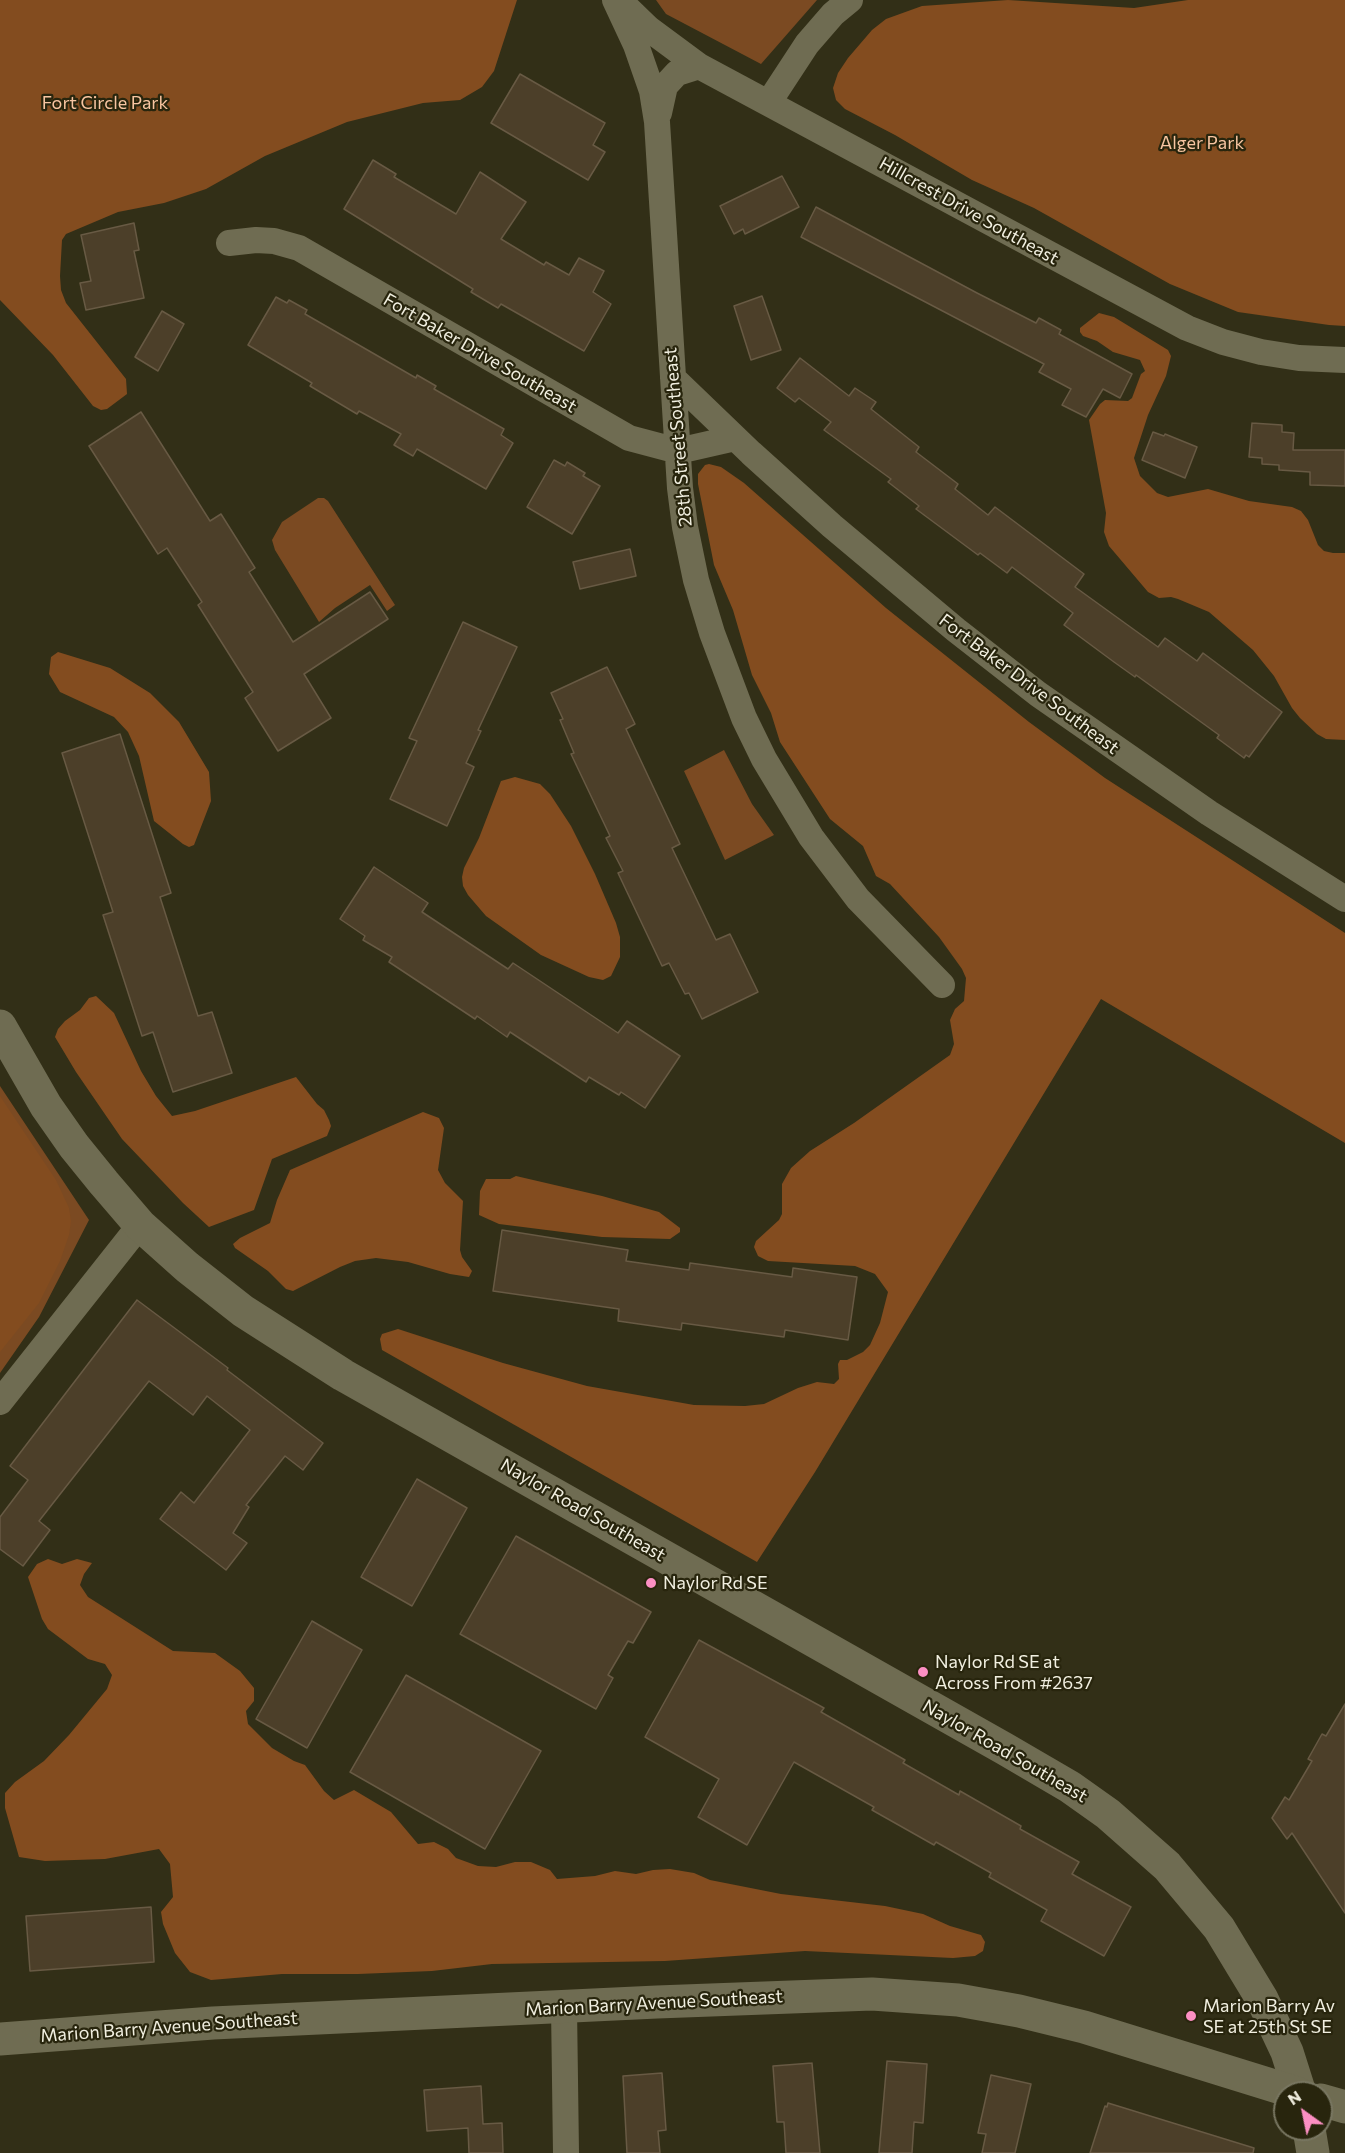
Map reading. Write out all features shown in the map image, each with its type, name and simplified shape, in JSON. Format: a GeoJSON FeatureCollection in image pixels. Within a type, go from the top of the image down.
{"type":"FeatureCollection","features":[{"type":"Feature","properties":{"kind":"street","name":"Hillcrest Drive Southeast"},"geometry":{"type":"LineString","coordinates":[[617,0],[649,29],[699,66],[1187,328],[1223,342],[1261,352],[1299,358],[1345,360]]}},
{"type":"Feature","properties":{"kind":"street","name":"28th Street Southeast"},"geometry":{"type":"LineString","coordinates":[[617,0],[652,91],[657,122],[685,527],[696,580],[727,676],[764,759],[811,837],[838,875],[879,922],[942,985]]}},
{"type":"Feature","properties":{"kind":"street"},"geometry":{"type":"LineString","coordinates":[[769,102],[807,44],[832,14],[850,0]]}},
{"type":"Feature","properties":{"kind":"street"},"geometry":{"type":"LineString","coordinates":[[657,122],[665,86],[677,73],[699,66]]}},
{"type":"Feature","properties":{"kind":"street","name":"Fort Baker Drive Southeast"},"geometry":{"type":"LineString","coordinates":[[229,243],[274,241],[299,248],[629,438],[678,451],[735,438]]}},
{"type":"Feature","properties":{"kind":"street","name":"Fort Baker Drive Southeast"},"geometry":{"type":"LineString","coordinates":[[673,378],[823,519],[1038,694],[1209,813],[1345,898]]}},
{"type":"Feature","properties":{"kind":"street","name":"Naylor Road Southeast"},"geometry":{"type":"LineString","coordinates":[[0,1026],[33,1086],[68,1138],[140,1224],[224,1297],[302,1350],[995,1743],[1070,1787],[1108,1814],[1167,1866],[1219,1928],[1262,1999],[1287,2052],[1295,2081]]}},
{"type":"Feature","properties":{"kind":"street"},"geometry":{"type":"LineString","coordinates":[[0,1402],[140,1224]]}},
{"type":"Feature","properties":{"kind":"street","name":"Marion Barry Avenue Southeast"},"geometry":{"type":"LineString","coordinates":[[0,2039],[213,2023],[837,1994],[906,1995],[958,2000],[1019,2011],[1083,2027],[1273,2085]]}},
{"type":"Feature","properties":{"kind":"street"},"geometry":{"type":"LineString","coordinates":[[564,2007],[566,2153]]}},
{"type":"Feature","properties":{"kind":"shaded area"},"geometry":{"type":"Polygon","coordinates":[[[656,0],[817,0],[761,64],[666,14],[656,0]]]}},
{"type":"Feature","properties":{"kind":"shaded area"},"geometry":{"type":"Polygon","coordinates":[[[318,498],[328,501],[395,605],[387,611],[370,585],[335,608],[319,622],[275,550],[272,540],[282,522],[318,498]]]}},
{"type":"Feature","properties":{"kind":"shaded area"},"geometry":{"type":"Polygon","coordinates":[[[724,750],[752,804],[774,835],[725,860],[684,771],[724,750]]]}},
{"type":"Feature","properties":{"kind":"shaded area"},"geometry":{"type":"Polygon","coordinates":[[[0,1086],[89,1220],[39,1317],[0,1373],[0,1086]]]}},
{"type":"Feature","properties":{"kind":"green space","name":"Fort Circle Park"},"geometry":{"type":"Polygon","coordinates":[[[0,0],[517,0],[494,71],[482,87],[460,100],[423,103],[347,122],[265,156],[206,189],[164,203],[118,212],[66,234],[62,240],[60,276],[61,290],[66,303],[126,379],[127,394],[107,409],[101,410],[93,406],[53,355],[0,300],[0,0]]]}},
{"type":"Feature","properties":{"kind":"green space","name":"Alger Park"},"geometry":{"type":"Polygon","coordinates":[[[1008,0],[1134,8],[1188,0],[1345,0],[1345,326],[1238,312],[1170,284],[1034,208],[972,180],[845,109],[836,100],[833,88],[838,73],[872,30],[886,19],[922,6],[1008,0]]]}},
{"type":"Feature","properties":{"kind":"green space"},"geometry":{"type":"Polygon","coordinates":[[[1099,313],[1114,317],[1168,350],[1171,356],[1166,376],[1148,415],[1134,458],[1140,476],[1157,493],[1168,497],[1208,489],[1249,501],[1292,507],[1301,511],[1308,520],[1318,545],[1324,551],[1345,553],[1345,740],[1326,739],[1317,734],[1292,708],[1274,676],[1253,650],[1209,612],[1178,599],[1159,598],[1148,592],[1109,546],[1104,532],[1106,513],[1089,420],[1105,400],[1128,401],[1132,398],[1141,374],[1145,371],[1140,360],[1113,352],[1097,341],[1083,336],[1080,328],[1099,313]]]}},
{"type":"Feature","properties":{"kind":"green space"},"geometry":{"type":"Polygon","coordinates":[[[705,465],[721,467],[744,483],[886,608],[1029,722],[1105,778],[1345,933],[1345,1143],[1101,999],[815,1472],[757,1562],[382,1350],[380,1339],[382,1334],[398,1329],[503,1363],[587,1386],[694,1405],[745,1406],[764,1404],[817,1382],[834,1384],[839,1379],[840,1360],[847,1360],[863,1352],[870,1345],[880,1323],[888,1292],[875,1274],[855,1266],[768,1261],[758,1256],[754,1247],[756,1241],[779,1220],[782,1214],[782,1184],[791,1168],[810,1151],[950,1055],[954,1044],[950,1020],[955,1009],[964,1001],[966,978],[939,937],[890,884],[876,876],[863,846],[830,819],[780,742],[771,713],[752,675],[733,610],[714,565],[698,484],[698,474],[705,465]]]}},
{"type":"Feature","properties":{"kind":"green space"},"geometry":{"type":"Polygon","coordinates":[[[58,652],[110,668],[150,693],[179,722],[209,772],[211,801],[194,845],[189,847],[183,844],[154,821],[139,756],[128,732],[114,717],[60,692],[49,674],[51,657],[58,652]]]}},
{"type":"Feature","properties":{"kind":"green space"},"geometry":{"type":"Polygon","coordinates":[[[515,777],[540,784],[550,794],[571,826],[595,874],[620,937],[620,957],[611,976],[603,980],[589,977],[541,955],[486,916],[463,886],[464,868],[479,838],[501,781],[515,777]]]}},
{"type":"Feature","properties":{"kind":"green space"},"geometry":{"type":"Polygon","coordinates":[[[96,996],[114,1013],[141,1071],[156,1096],[172,1116],[195,1111],[296,1077],[324,1110],[331,1126],[327,1136],[272,1159],[254,1210],[209,1227],[122,1139],[55,1037],[65,1021],[80,1010],[89,998],[96,996]]]}},
{"type":"Feature","properties":{"kind":"green space"},"geometry":{"type":"Polygon","coordinates":[[[0,1096],[56,1180],[69,1208],[71,1221],[60,1261],[39,1303],[0,1352],[0,1096]]]}},
{"type":"Feature","properties":{"kind":"green space"},"geometry":{"type":"Polygon","coordinates":[[[423,1112],[439,1118],[444,1128],[438,1170],[445,1183],[463,1201],[460,1250],[472,1271],[469,1277],[408,1262],[376,1258],[355,1261],[293,1291],[286,1289],[268,1271],[235,1248],[233,1244],[240,1238],[270,1223],[290,1170],[423,1112]]]}},
{"type":"Feature","properties":{"kind":"green space"},"geometry":{"type":"Polygon","coordinates":[[[516,1176],[659,1212],[680,1228],[680,1232],[670,1239],[602,1237],[499,1224],[479,1215],[480,1191],[486,1179],[510,1179],[516,1176]]]}},
{"type":"Feature","properties":{"kind":"green space"},"geometry":{"type":"Polygon","coordinates":[[[48,1559],[62,1564],[77,1559],[92,1563],[80,1585],[88,1597],[173,1651],[215,1653],[240,1671],[254,1688],[254,1701],[246,1711],[248,1724],[272,1748],[305,1765],[324,1791],[334,1800],[354,1790],[391,1812],[418,1844],[434,1842],[448,1849],[456,1858],[478,1866],[496,1867],[515,1862],[531,1862],[550,1870],[557,1879],[595,1876],[615,1871],[636,1874],[670,1869],[694,1873],[710,1880],[781,1894],[885,1906],[923,1914],[950,1926],[981,1935],[985,1942],[983,1951],[975,1956],[953,1958],[805,1951],[665,1961],[492,1964],[432,1971],[282,1974],[211,1980],[190,1972],[175,1953],[163,1924],[161,1912],[173,1897],[170,1864],[159,1849],[105,1859],[45,1861],[19,1857],[5,1808],[5,1793],[15,1782],[44,1761],[69,1735],[107,1689],[112,1675],[105,1664],[88,1659],[48,1629],[42,1619],[28,1577],[37,1564],[48,1559]]]}},
{"type":"Feature","properties":{"kind":"building"},"geometry":{"type":"Polygon","coordinates":[[[520,74],[605,123],[593,145],[605,152],[588,180],[491,123],[520,74]]]}},
{"type":"Feature","properties":{"kind":"building"},"geometry":{"type":"Polygon","coordinates":[[[373,160],[396,174],[394,177],[456,214],[480,172],[526,202],[501,239],[544,265],[546,262],[569,275],[579,258],[604,271],[593,292],[611,304],[584,351],[501,304],[498,308],[471,292],[473,289],[344,209],[373,160]]]}},
{"type":"Feature","properties":{"kind":"building"},"geometry":{"type":"Polygon","coordinates":[[[782,176],[799,207],[745,234],[743,229],[734,234],[720,206],[782,176]]]}},
{"type":"Feature","properties":{"kind":"building"},"geometry":{"type":"Polygon","coordinates":[[[816,207],[1036,323],[1039,318],[1061,330],[1059,334],[1132,374],[1120,398],[1103,389],[1086,417],[1062,405],[1071,389],[1039,372],[1044,364],[801,237],[816,207]]]}},
{"type":"Feature","properties":{"kind":"building"},"geometry":{"type":"Polygon","coordinates":[[[134,223],[139,250],[134,251],[144,298],[86,310],[80,283],[91,281],[81,235],[134,223]]]}},
{"type":"Feature","properties":{"kind":"building"},"geometry":{"type":"Polygon","coordinates":[[[762,296],[781,350],[751,360],[734,306],[762,296]]]}},
{"type":"Feature","properties":{"kind":"building"},"geometry":{"type":"Polygon","coordinates":[[[276,297],[287,303],[289,300],[307,310],[305,314],[416,378],[417,375],[436,386],[434,389],[504,429],[501,435],[513,443],[486,489],[417,449],[413,456],[394,445],[401,434],[359,411],[357,414],[310,386],[312,383],[248,345],[276,297]]]}},
{"type":"Feature","properties":{"kind":"building"},"geometry":{"type":"Polygon","coordinates":[[[162,311],[184,324],[158,371],[135,357],[162,311]]]}},
{"type":"Feature","properties":{"kind":"building"},"geometry":{"type":"Polygon","coordinates":[[[800,358],[849,396],[855,388],[876,402],[871,409],[919,447],[916,452],[958,484],[955,489],[988,515],[995,507],[1084,574],[1075,587],[1158,647],[1165,638],[1197,661],[1203,653],[1282,712],[1249,757],[1246,755],[1244,758],[1217,738],[1219,735],[1064,625],[1073,613],[1012,567],[1007,573],[980,553],[978,555],[916,509],[919,506],[888,482],[891,479],[824,430],[831,422],[799,398],[795,402],[777,388],[800,358]]]}},
{"type":"Feature","properties":{"kind":"building"},"geometry":{"type":"Polygon","coordinates":[[[141,412],[210,521],[221,514],[255,568],[249,572],[293,642],[370,592],[388,619],[304,674],[331,718],[278,751],[245,698],[253,692],[198,605],[202,602],[167,548],[158,554],[89,446],[141,412]]]}},
{"type":"Feature","properties":{"kind":"building"},"geometry":{"type":"Polygon","coordinates":[[[1252,423],[1282,425],[1282,432],[1294,433],[1293,450],[1345,450],[1345,486],[1310,485],[1310,472],[1279,470],[1279,465],[1262,464],[1262,458],[1249,457],[1252,423]]]}},
{"type":"Feature","properties":{"kind":"building"},"geometry":{"type":"Polygon","coordinates":[[[1153,432],[1164,436],[1165,434],[1197,447],[1185,478],[1142,460],[1153,432]]]}},
{"type":"Feature","properties":{"kind":"building"},"geometry":{"type":"Polygon","coordinates":[[[554,460],[565,466],[567,462],[585,473],[583,476],[600,486],[572,534],[527,507],[554,460]]]}},
{"type":"Feature","properties":{"kind":"building"},"geometry":{"type":"Polygon","coordinates":[[[630,549],[636,576],[580,589],[573,562],[630,549]]]}},
{"type":"Feature","properties":{"kind":"building"},"geometry":{"type":"Polygon","coordinates":[[[463,622],[517,647],[478,730],[481,731],[466,763],[474,767],[447,826],[390,799],[417,741],[409,738],[463,622]]]}},
{"type":"Feature","properties":{"kind":"building"},"geometry":{"type":"Polygon","coordinates":[[[607,667],[635,724],[626,729],[680,844],[672,848],[716,940],[730,934],[758,992],[702,1019],[689,993],[685,994],[669,963],[662,966],[618,873],[623,871],[606,838],[610,836],[571,754],[574,753],[560,720],[563,719],[551,693],[607,667]]]}},
{"type":"Feature","properties":{"kind":"building"},"geometry":{"type":"Polygon","coordinates":[[[120,734],[171,893],[160,897],[198,1016],[212,1012],[232,1073],[173,1092],[153,1032],[142,1036],[103,915],[113,912],[62,753],[120,734]]]}},
{"type":"Feature","properties":{"kind":"building"},"geometry":{"type":"Polygon","coordinates":[[[374,867],[428,903],[422,912],[508,969],[513,963],[618,1033],[627,1021],[680,1056],[645,1108],[621,1092],[619,1095],[589,1077],[586,1082],[510,1032],[507,1037],[477,1016],[475,1019],[389,962],[392,957],[363,940],[365,936],[340,919],[374,867]]]}},
{"type":"Feature","properties":{"kind":"building"},"geometry":{"type":"Polygon","coordinates":[[[502,1230],[628,1250],[626,1261],[689,1270],[690,1263],[792,1277],[793,1268],[857,1277],[848,1340],[785,1330],[784,1337],[682,1323],[681,1330],[618,1321],[619,1309],[493,1291],[502,1230]]]}},
{"type":"Feature","properties":{"kind":"building"},"geometry":{"type":"Polygon","coordinates":[[[137,1300],[323,1443],[303,1470],[285,1456],[246,1505],[249,1507],[233,1533],[247,1543],[226,1570],[160,1519],[181,1492],[194,1503],[250,1430],[207,1396],[193,1415],[149,1381],[39,1521],[50,1530],[23,1566],[0,1549],[0,1517],[28,1480],[10,1466],[137,1300]]]}},
{"type":"Feature","properties":{"kind":"building"},"geometry":{"type":"Polygon","coordinates":[[[417,1479],[467,1508],[412,1606],[361,1577],[417,1479]]]}},
{"type":"Feature","properties":{"kind":"building"},"geometry":{"type":"Polygon","coordinates":[[[516,1536],[651,1612],[633,1643],[628,1641],[608,1675],[613,1678],[596,1709],[460,1634],[516,1536]]]}},
{"type":"Feature","properties":{"kind":"building"},"geometry":{"type":"Polygon","coordinates":[[[312,1621],[362,1650],[307,1748],[256,1719],[312,1621]]]}},
{"type":"Feature","properties":{"kind":"building"},"geometry":{"type":"Polygon","coordinates":[[[699,1640],[824,1708],[821,1712],[905,1760],[903,1763],[959,1795],[960,1791],[1021,1826],[1020,1829],[1079,1862],[1072,1874],[1131,1907],[1104,1956],[1041,1921],[1047,1910],[989,1877],[991,1873],[936,1842],[934,1845],[872,1810],[874,1807],[794,1762],[747,1845],[698,1817],[719,1779],[645,1737],[699,1640]]]}},
{"type":"Feature","properties":{"kind":"building"},"geometry":{"type":"Polygon","coordinates":[[[406,1675],[541,1751],[485,1849],[350,1772],[406,1675]]]}},
{"type":"Feature","properties":{"kind":"building"},"geometry":{"type":"Polygon","coordinates":[[[1345,1704],[1345,1913],[1292,1833],[1287,1839],[1272,1818],[1285,1797],[1289,1800],[1312,1761],[1308,1759],[1322,1734],[1326,1736],[1345,1704]]]}},
{"type":"Feature","properties":{"kind":"building"},"geometry":{"type":"Polygon","coordinates":[[[151,1907],[154,1962],[30,1971],[26,1916],[151,1907]]]}},
{"type":"Feature","properties":{"kind":"building"},"geometry":{"type":"Polygon","coordinates":[[[887,2061],[927,2064],[923,2123],[914,2122],[912,2153],[879,2153],[887,2061]]]}},
{"type":"Feature","properties":{"kind":"building"},"geometry":{"type":"Polygon","coordinates":[[[812,2063],[820,2153],[786,2153],[784,2122],[777,2122],[773,2066],[812,2063]]]}},
{"type":"Feature","properties":{"kind":"building"},"geometry":{"type":"Polygon","coordinates":[[[662,2073],[666,2130],[658,2131],[660,2153],[627,2153],[623,2076],[662,2073]]]}},
{"type":"Feature","properties":{"kind":"building"},"geometry":{"type":"Polygon","coordinates":[[[991,2075],[1031,2084],[1015,2153],[982,2153],[986,2134],[978,2133],[991,2075]]]}},
{"type":"Feature","properties":{"kind":"building"},"geometry":{"type":"Polygon","coordinates":[[[481,2086],[483,2124],[502,2123],[503,2153],[469,2153],[468,2128],[427,2131],[424,2090],[481,2086]]]}},
{"type":"Feature","properties":{"kind":"building"},"geometry":{"type":"Polygon","coordinates":[[[1108,2103],[1254,2148],[1253,2153],[1090,2153],[1105,2106],[1107,2107],[1108,2103]]]}},
{"type":"Feature","properties":{"kind":"place","name":"Naylor Rd SE"},"geometry":{"type":"Point","coordinates":[651,1583]}},
{"type":"Feature","properties":{"kind":"place","name":"Naylor Rd SE at Across From #2637"},"geometry":{"type":"Point","coordinates":[923,1672]}},
{"type":"Feature","properties":{"kind":"place","name":"Marion Barry Av SE at 25th St SE"},"geometry":{"type":"Point","coordinates":[1191,2016]}}]}
